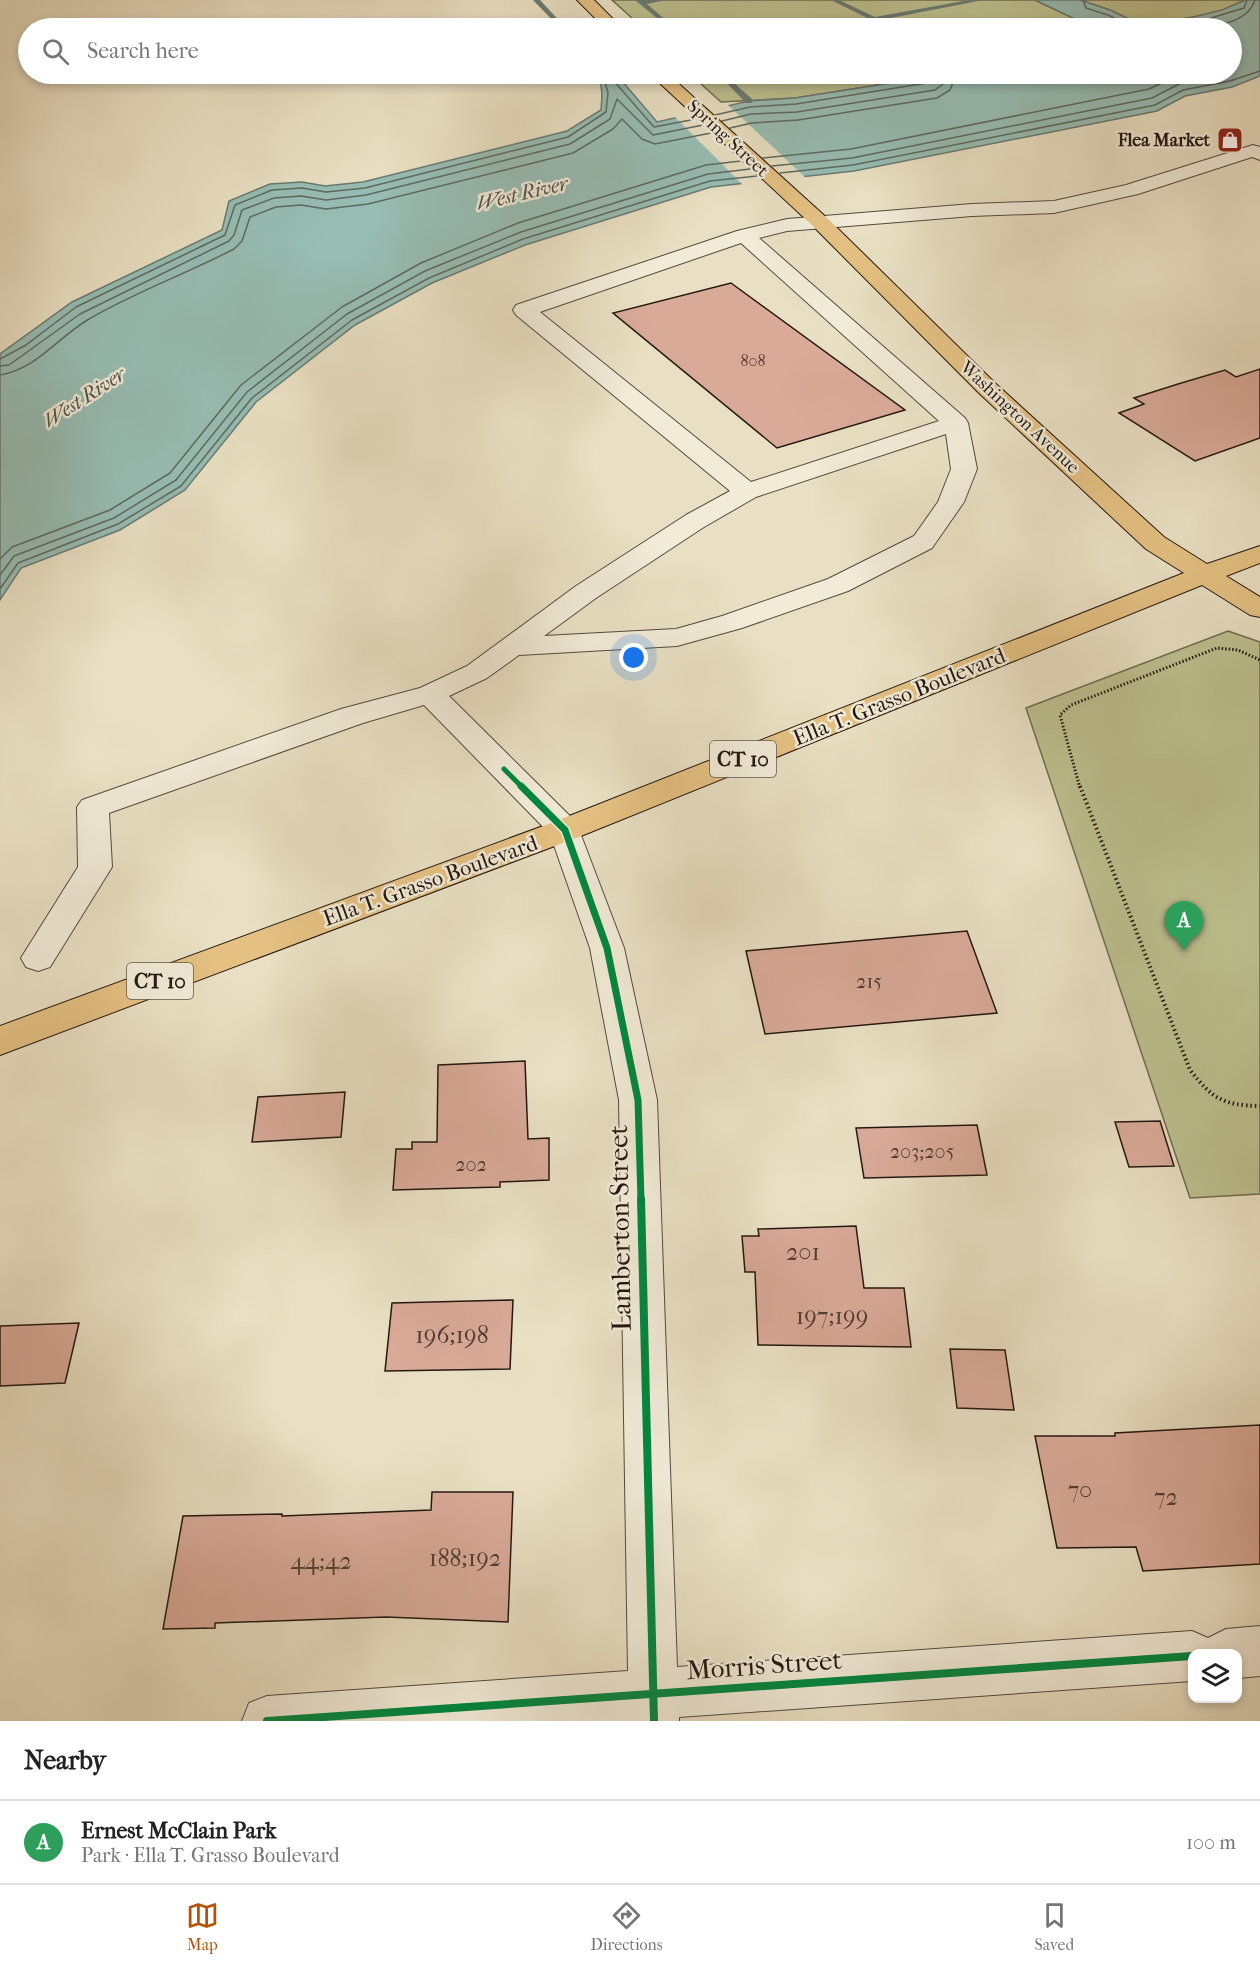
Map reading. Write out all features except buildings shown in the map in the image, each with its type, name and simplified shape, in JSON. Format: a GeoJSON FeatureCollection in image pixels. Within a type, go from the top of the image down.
{"type":"FeatureCollection","features":[{"type":"Feature","properties":{"kind":"main road"},"geometry":{"type":"LineString","coordinates":[[585,0],[604,18]]}},
{"type":"Feature","properties":{"kind":"main road","name":"Spring Street"},"geometry":{"type":"LineString","coordinates":[[669,84],[798,202]]}},
{"type":"Feature","properties":{"kind":"main road","name":"Washington Avenue"},"geometry":{"type":"LineString","coordinates":[[798,202],[987,387],[1155,543],[1260,609]]}},
{"type":"Feature","properties":{"kind":"main road","name":"Ella T. Grasso Boulevard"},"geometry":{"type":"LineString","coordinates":[[0,1041],[565,830],[1260,554]]}},
{"type":"Feature","properties":{"kind":"street"},"geometry":{"type":"LineString","coordinates":[[747,492],[524,310],[744,235],[792,224],[960,211],[1054,207],[1131,190],[1258,151]]}},
{"type":"Feature","properties":{"kind":"street"},"geometry":{"type":"LineString","coordinates":[[508,647],[677,637],[732,622],[838,585],[923,542],[951,502],[964,469],[956,423],[744,235]]}},
{"type":"Feature","properties":{"kind":"street"},"geometry":{"type":"LineString","coordinates":[[38,958],[94,867],[93,807],[352,716],[429,694],[477,672],[508,647],[655,547],[747,492],[956,423]]}},
{"type":"Feature","properties":{"kind":"street","name":"Lamberton Street"},"geometry":{"type":"LineString","coordinates":[[429,694],[565,830],[608,948],[638,1101],[654,1707]]}},
{"type":"Feature","properties":{"kind":"street"},"geometry":{"type":"LineString","coordinates":[[1242,1652],[1260,1651]]}},
{"type":"Feature","properties":{"kind":"street","name":"Morris Street"},"geometry":{"type":"LineString","coordinates":[[267,1721],[654,1707],[1188,1656]]}},
{"type":"Feature","properties":{"kind":"path"},"geometry":{"type":"LineString","coordinates":[[1260,660],[1238,650],[1216,648],[1071,705],[1060,715],[1079,784],[1191,1070],[1212,1098],[1232,1106],[1260,1106]]}},
{"type":"Feature","properties":{"kind":"green space"},"geometry":{"type":"Polygon","coordinates":[[[612,0],[1035,0],[1073,18],[632,18],[612,0]]]}},
{"type":"Feature","properties":{"kind":"green space"},"geometry":{"type":"Polygon","coordinates":[[[1080,0],[1245,0],[1208,15],[1185,18],[1127,18],[1080,0]]]}},
{"type":"Feature","properties":{"kind":"green space"},"geometry":{"type":"Polygon","coordinates":[[[701,84],[884,84],[795,98],[721,102],[701,84]]]}},
{"type":"Feature","properties":{"kind":"green space"},"geometry":{"type":"Polygon","coordinates":[[[1228,631],[1260,642],[1260,1194],[1190,1198],[1026,708],[1228,631]]]}},
{"type":"Feature","properties":{"kind":"water"},"geometry":{"type":"Polygon","coordinates":[[[1035,0],[1080,0],[1127,18],[1073,18],[1035,0]]]}},
{"type":"Feature","properties":{"kind":"water"},"geometry":{"type":"Polygon","coordinates":[[[1245,0],[1260,0],[1260,76],[1242,83],[1242,18],[1189,18],[1222,10],[1245,0]]]}},
{"type":"Feature","properties":{"kind":"water","name":"West River"},"geometry":{"type":"Polygon","coordinates":[[[600,84],[625,84],[657,122],[749,101],[795,98],[884,84],[1240,84],[1185,96],[1157,111],[854,171],[711,187],[525,245],[432,283],[355,325],[256,402],[185,490],[120,530],[21,568],[0,600],[0,354],[72,302],[222,230],[229,201],[270,184],[302,182],[325,186],[363,182],[567,131],[601,110],[600,84]]]}},
{"type":"Feature","properties":{"kind":"pier"},"geometry":{"type":"Polygon","coordinates":[[[727,104],[807,179],[744,186],[673,115],[727,104]]]}},
{"type":"Feature","properties":{"kind":"waterway"},"geometry":{"type":"LineString","coordinates":[[536,0],[553,18]]}},
{"type":"Feature","properties":{"kind":"waterway"},"geometry":{"type":"LineString","coordinates":[[638,0],[660,18]]}},
{"type":"Feature","properties":{"kind":"waterway"},"geometry":{"type":"LineString","coordinates":[[642,3],[663,0]]}},
{"type":"Feature","properties":{"kind":"waterway"},"geometry":{"type":"LineString","coordinates":[[834,0],[872,18]]}},
{"type":"Feature","properties":{"kind":"waterway"},"geometry":{"type":"LineString","coordinates":[[880,18],[980,0]]}},
{"type":"Feature","properties":{"kind":"waterway"},"geometry":{"type":"LineString","coordinates":[[731,84],[749,101]]}},
{"type":"Feature","properties":{"kind":"cycle path"},"geometry":{"type":"LineString","coordinates":[[504,769],[565,830],[607,948],[638,1100],[654,1721]]}},
{"type":"Feature","properties":{"kind":"cycle path"},"geometry":{"type":"LineString","coordinates":[[267,1721],[1188,1656]]}},
{"type":"Feature","properties":{"kind":"place","name":"Flea Market"},"geometry":{"type":"Point","coordinates":[1230,140]}},
{"type":"Feature","properties":{"kind":"place","name":"Ernest McClain Park"},"geometry":{"type":"Point","coordinates":[1184,951]}}]}
